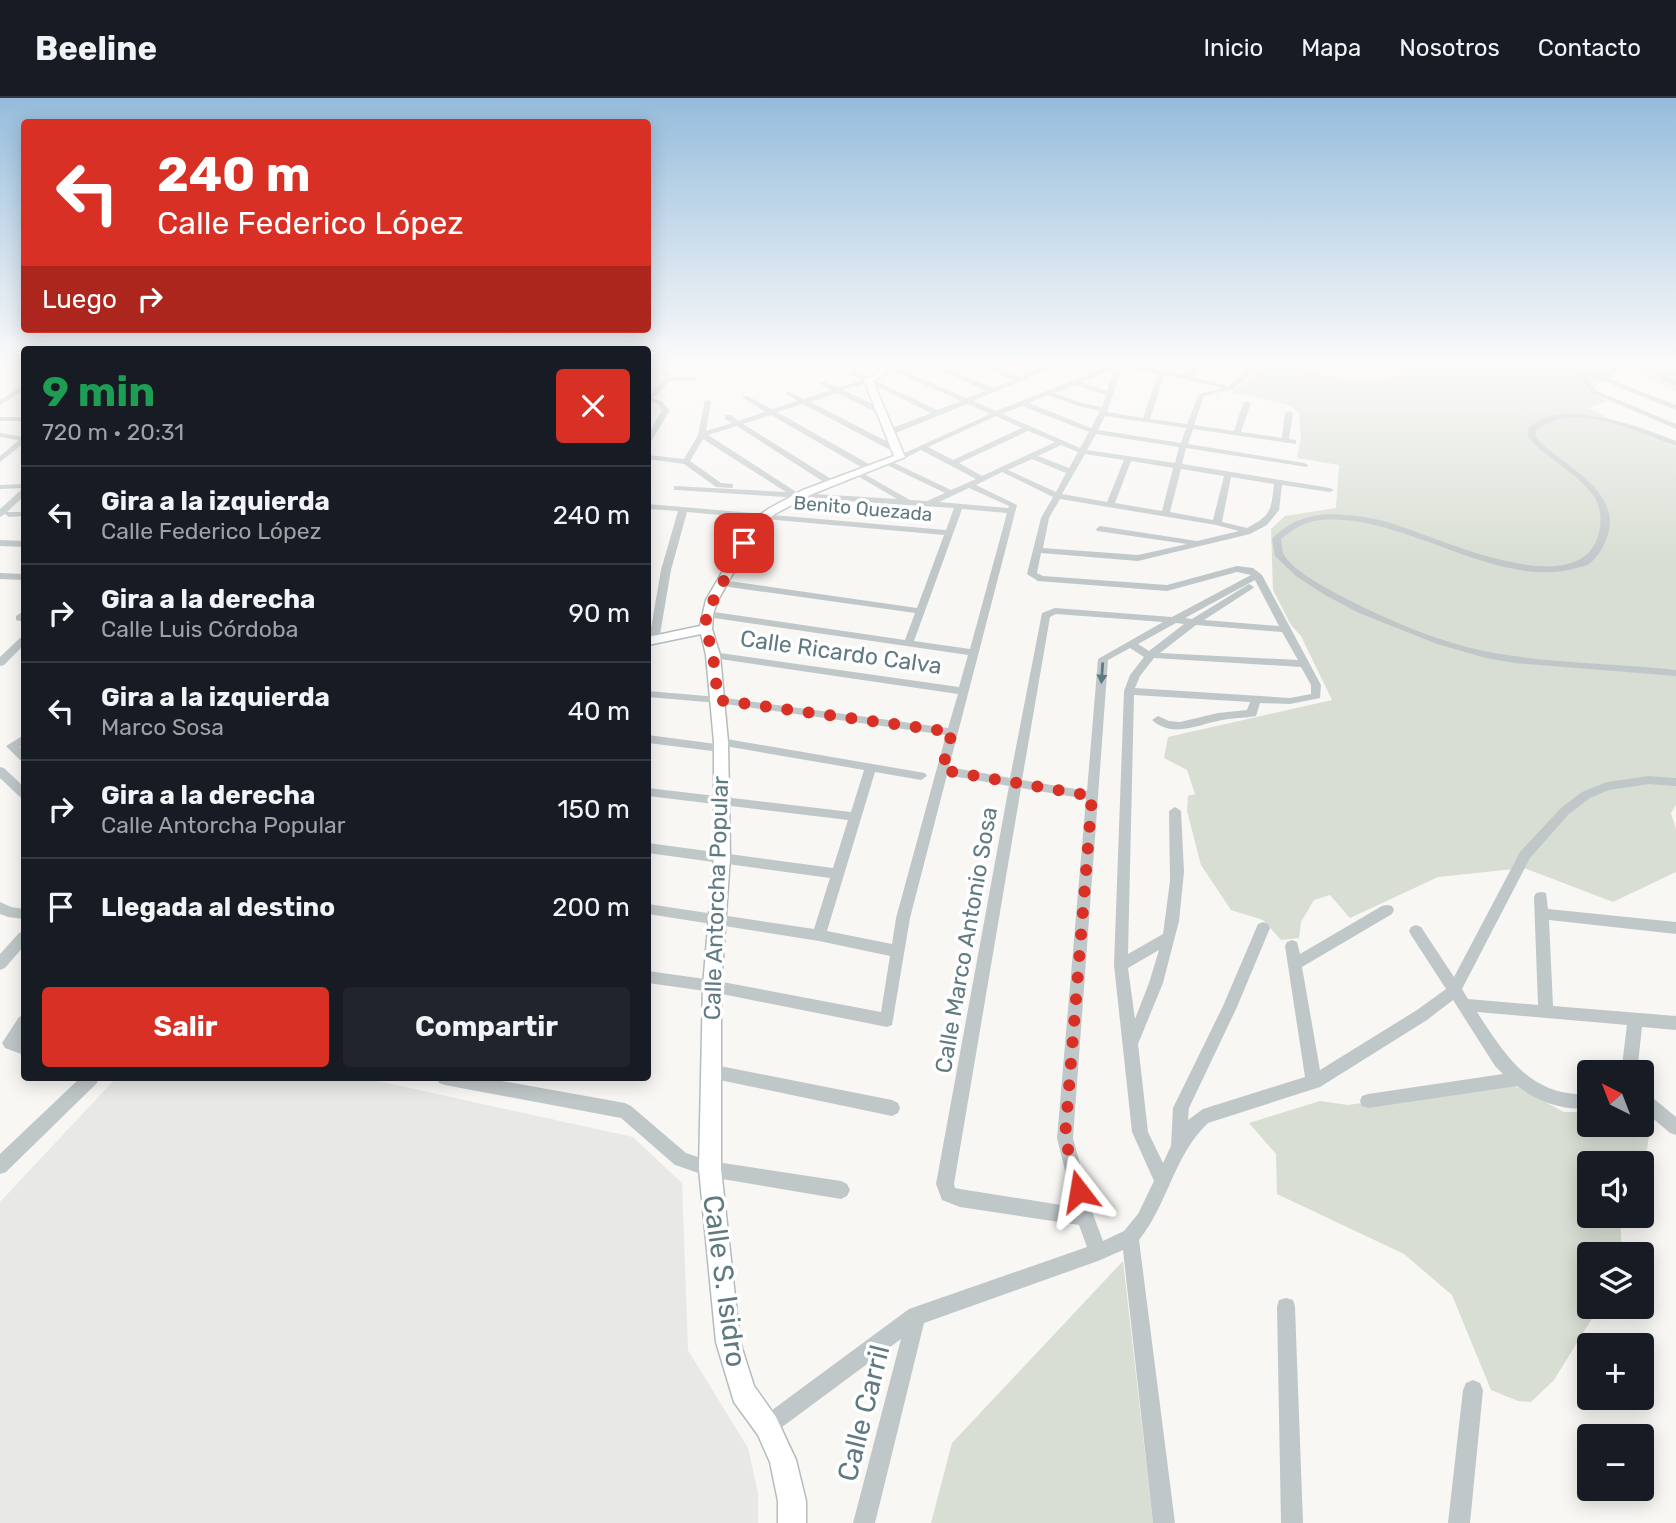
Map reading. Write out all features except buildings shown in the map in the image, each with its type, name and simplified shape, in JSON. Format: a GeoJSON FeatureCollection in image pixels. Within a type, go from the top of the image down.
{"type":"FeatureCollection","features":[{"type":"Feature","properties":{"kind":"main road"},"geometry":{"type":"LineString","coordinates":[[651,641],[706,621],[722,583],[762,517],[799,497],[888,462],[897,453],[888,433]]}},
{"type":"Feature","properties":{"kind":"main road","name":"Calle Antorcha Popular"},"geometry":{"type":"LineString","coordinates":[[706,621],[718,700],[722,800],[722,857],[712,986],[710,1169]]}},
{"type":"Feature","properties":{"kind":"main road","name":"Calle S. Isidro"},"geometry":{"type":"LineString","coordinates":[[710,1169],[728,1342],[743,1393],[767,1426],[783,1460],[792,1501],[792,1523]]}},
{"type":"Feature","properties":{"kind":"street"},"geometry":{"type":"LineString","coordinates":[[686,461],[703,430]]}},
{"type":"Feature","properties":{"kind":"street"},"geometry":{"type":"LineString","coordinates":[[702,435],[716,430]]}},
{"type":"Feature","properties":{"kind":"street"},"geometry":{"type":"LineString","coordinates":[[751,430],[833,484]]}},
{"type":"Feature","properties":{"kind":"street"},"geometry":{"type":"LineString","coordinates":[[806,430],[871,469]]}},
{"type":"Feature","properties":{"kind":"street"},"geometry":{"type":"LineString","coordinates":[[857,430],[897,453],[921,447],[958,430]]}},
{"type":"Feature","properties":{"kind":"street"},"geometry":{"type":"LineString","coordinates":[[888,433],[894,430]]}},
{"type":"Feature","properties":{"kind":"street"},"geometry":{"type":"LineString","coordinates":[[953,463],[1023,430]]}},
{"type":"Feature","properties":{"kind":"street"},"geometry":{"type":"LineString","coordinates":[[1034,430],[1081,451],[1330,489]]}},
{"type":"Feature","properties":{"kind":"street"},"geometry":{"type":"LineString","coordinates":[[1165,514],[1189,430]]}},
{"type":"Feature","properties":{"kind":"street"},"geometry":{"type":"LineString","coordinates":[[1217,430],[1289,441],[1289,430]]}},
{"type":"Feature","properties":{"kind":"street"},"geometry":{"type":"LineString","coordinates":[[1532,430],[1532,436],[1539,445],[1590,486],[1605,513],[1595,556],[1580,565],[1545,569],[1497,563],[1381,522],[1341,516],[1303,520],[1289,526],[1278,536],[1275,547],[1280,559],[1307,581],[1384,619],[1440,642],[1493,656],[1676,673]]}},
{"type":"Feature","properties":{"kind":"street"},"geometry":{"type":"LineString","coordinates":[[1639,430],[1676,444]]}},
{"type":"Feature","properties":{"kind":"street"},"geometry":{"type":"LineString","coordinates":[[1129,691],[1290,701],[1316,696],[1316,685],[1285,629],[1268,590],[1256,575],[1237,569],[1167,588],[1037,578],[1032,574],[1045,518],[1092,431],[1304,465]]}},
{"type":"Feature","properties":{"kind":"street"},"geometry":{"type":"LineString","coordinates":[[702,435],[799,497]]}},
{"type":"Feature","properties":{"kind":"street"},"geometry":{"type":"LineString","coordinates":[[0,438],[21,441]]}},
{"type":"Feature","properties":{"kind":"street"},"geometry":{"type":"LineString","coordinates":[[930,503],[1061,442]]}},
{"type":"Feature","properties":{"kind":"street"},"geometry":{"type":"LineString","coordinates":[[0,460],[21,443]]}},
{"type":"Feature","properties":{"kind":"street"},"geometry":{"type":"LineString","coordinates":[[921,447],[983,479]]}},
{"type":"Feature","properties":{"kind":"street"},"geometry":{"type":"LineString","coordinates":[[1032,456],[1071,472]]}},
{"type":"Feature","properties":{"kind":"street"},"geometry":{"type":"LineString","coordinates":[[651,457],[686,461],[719,485],[786,490]]}},
{"type":"Feature","properties":{"kind":"street"},"geometry":{"type":"LineString","coordinates":[[1110,505],[1128,459]]}},
{"type":"Feature","properties":{"kind":"street"},"geometry":{"type":"LineString","coordinates":[[888,462],[951,493]]}},
{"type":"Feature","properties":{"kind":"street"},"geometry":{"type":"LineString","coordinates":[[1003,470],[1058,496],[1217,523],[1247,531]]}},
{"type":"Feature","properties":{"kind":"street"},"geometry":{"type":"LineString","coordinates":[[859,474],[909,502]]}},
{"type":"Feature","properties":{"kind":"street"},"geometry":{"type":"LineString","coordinates":[[1217,523],[1228,474]]}},
{"type":"Feature","properties":{"kind":"street"},"geometry":{"type":"LineString","coordinates":[[1037,551],[1138,558],[1247,531],[1264,523],[1275,510],[1278,481]]}},
{"type":"Feature","properties":{"kind":"street"},"geometry":{"type":"LineString","coordinates":[[651,977],[712,986],[887,1020],[896,951],[1013,505],[970,485]]}},
{"type":"Feature","properties":{"kind":"street"},"geometry":{"type":"LineString","coordinates":[[0,487],[21,489]]}},
{"type":"Feature","properties":{"kind":"street"},"geometry":{"type":"LineString","coordinates":[[677,488],[930,503],[1012,511]]}},
{"type":"Feature","properties":{"kind":"street"},"geometry":{"type":"LineString","coordinates":[[0,522],[21,493]]}},
{"type":"Feature","properties":{"kind":"street"},"geometry":{"type":"LineString","coordinates":[[4,514],[21,502]]}},
{"type":"Feature","properties":{"kind":"street","name":"Benito Quezada"},"geometry":{"type":"LineString","coordinates":[[651,506],[949,533]]}},
{"type":"Feature","properties":{"kind":"street"},"geometry":{"type":"LineString","coordinates":[[908,644],[959,507]]}},
{"type":"Feature","properties":{"kind":"street"},"geometry":{"type":"LineString","coordinates":[[651,641],[682,510]]}},
{"type":"Feature","properties":{"kind":"street"},"geometry":{"type":"LineString","coordinates":[[1100,529],[1203,543]]}},
{"type":"Feature","properties":{"kind":"street"},"geometry":{"type":"LineString","coordinates":[[0,543],[21,544]]}},
{"type":"Feature","properties":{"kind":"street"},"geometry":{"type":"LineString","coordinates":[[1098,1252],[1085,1217],[1065,1138],[1103,659],[1256,575]]}},
{"type":"Feature","properties":{"kind":"street"},"geometry":{"type":"LineString","coordinates":[[1163,1183],[1140,1132],[1132,1040],[1121,965],[1129,691],[1131,679],[1148,655],[1194,624],[1256,575]]}},
{"type":"Feature","properties":{"kind":"street"},"geometry":{"type":"LineString","coordinates":[[0,576],[21,577]]}},
{"type":"Feature","properties":{"kind":"street"},"geometry":{"type":"LineString","coordinates":[[722,583],[920,611]]}},
{"type":"Feature","properties":{"kind":"street","name":"Calle Marco Antonio Sosa"},"geometry":{"type":"LineString","coordinates":[[1085,1217],[960,1198],[948,1194],[944,1184],[1045,615],[1048,611],[1174,621]]}},
{"type":"Feature","properties":{"kind":"street"},"geometry":{"type":"LineString","coordinates":[[706,621],[974,653]]}},
{"type":"Feature","properties":{"kind":"street"},"geometry":{"type":"LineString","coordinates":[[1174,621],[1285,629]]}},
{"type":"Feature","properties":{"kind":"street"},"geometry":{"type":"LineString","coordinates":[[1130,644],[1148,655],[1304,664]]}},
{"type":"Feature","properties":{"kind":"street"},"geometry":{"type":"LineString","coordinates":[[0,663],[19,650]]}},
{"type":"Feature","properties":{"kind":"street","name":"Calle Ricardo Calva"},"geometry":{"type":"LineString","coordinates":[[713,655],[963,691]]}},
{"type":"Feature","properties":{"kind":"street"},"geometry":{"type":"LineString","coordinates":[[651,694],[718,700],[952,732]]}},
{"type":"Feature","properties":{"kind":"street"},"geometry":{"type":"LineString","coordinates":[[1158,720],[1166,725],[1189,726],[1219,717],[1252,713],[1256,699]]}},
{"type":"Feature","properties":{"kind":"street"},"geometry":{"type":"LineString","coordinates":[[651,739],[721,745],[921,775]]}},
{"type":"Feature","properties":{"kind":"street"},"geometry":{"type":"LineString","coordinates":[[21,741],[12,746],[21,754]]}},
{"type":"Feature","properties":{"kind":"street"},"geometry":{"type":"LineString","coordinates":[[819,935],[870,769]]}},
{"type":"Feature","properties":{"kind":"street"},"geometry":{"type":"LineString","coordinates":[[942,770],[1015,785],[1092,796]]}},
{"type":"Feature","properties":{"kind":"street"},"geometry":{"type":"LineString","coordinates":[[0,771],[21,791]]}},
{"type":"Feature","properties":{"kind":"street"},"geometry":{"type":"LineString","coordinates":[[767,1426],[916,1316],[1098,1252],[1130,1237],[1143,1220],[1179,1147],[1191,1128],[1203,1117],[1314,1082],[1371,1050],[1453,992],[1525,855],[1565,811],[1586,795],[1607,786],[1649,780],[1676,782]]}},
{"type":"Feature","properties":{"kind":"street"},"geometry":{"type":"LineString","coordinates":[[651,792],[856,817]]}},
{"type":"Feature","properties":{"kind":"street"},"geometry":{"type":"LineString","coordinates":[[1132,1040],[1151,1004],[1168,938],[1177,883],[1175,811]]}},
{"type":"Feature","properties":{"kind":"street"},"geometry":{"type":"LineString","coordinates":[[651,848],[838,874]]}},
{"type":"Feature","properties":{"kind":"street"},"geometry":{"type":"LineString","coordinates":[[1541,897],[1546,1010]]}},
{"type":"Feature","properties":{"kind":"street"},"geometry":{"type":"LineString","coordinates":[[0,907],[8,912],[21,914]]}},
{"type":"Feature","properties":{"kind":"street"},"geometry":{"type":"LineString","coordinates":[[651,909],[819,935],[896,951]]}},
{"type":"Feature","properties":{"kind":"street"},"geometry":{"type":"LineString","coordinates":[[1295,964],[1387,910]]}},
{"type":"Feature","properties":{"kind":"street"},"geometry":{"type":"LineString","coordinates":[[1542,914],[1676,928]]}},
{"type":"Feature","properties":{"kind":"street"},"geometry":{"type":"LineString","coordinates":[[1179,1147],[1181,1108],[1230,1007],[1263,928]]}},
{"type":"Feature","properties":{"kind":"street"},"geometry":{"type":"LineString","coordinates":[[1416,931],[1500,1061],[1518,1079],[1551,1098],[1577,1103]]}},
{"type":"Feature","properties":{"kind":"street"},"geometry":{"type":"LineString","coordinates":[[1121,965],[1168,938]]}},
{"type":"Feature","properties":{"kind":"street"},"geometry":{"type":"LineString","coordinates":[[0,964],[21,940]]}},
{"type":"Feature","properties":{"kind":"street"},"geometry":{"type":"LineString","coordinates":[[1292,946],[1314,1082]]}},
{"type":"Feature","properties":{"kind":"street"},"geometry":{"type":"LineString","coordinates":[[1465,1005],[1676,1023]]}},
{"type":"Feature","properties":{"kind":"street"},"geometry":{"type":"LineString","coordinates":[[1630,1060],[1635,1018]]}},
{"type":"Feature","properties":{"kind":"street"},"geometry":{"type":"LineString","coordinates":[[21,1026],[10,1043],[21,1047]]}},
{"type":"Feature","properties":{"kind":"street"},"geometry":{"type":"LineString","coordinates":[[710,1071],[891,1108]]}},
{"type":"Feature","properties":{"kind":"street"},"geometry":{"type":"LineString","coordinates":[[1368,1101],[1518,1079]]}},
{"type":"Feature","properties":{"kind":"street"},"geometry":{"type":"LineString","coordinates":[[0,1166],[87,1081]]}},
{"type":"Feature","properties":{"kind":"street"},"geometry":{"type":"LineString","coordinates":[[461,1081],[625,1111],[681,1158],[710,1169],[841,1190]]}},
{"type":"Feature","properties":{"kind":"street"},"geometry":{"type":"LineString","coordinates":[[1654,1109],[1676,1127]]}},
{"type":"Feature","properties":{"kind":"street"},"geometry":{"type":"LineString","coordinates":[[1130,1237],[1164,1523]]}},
{"type":"Feature","properties":{"kind":"street"},"geometry":{"type":"LineString","coordinates":[[1286,1307],[1293,1523]]}},
{"type":"Feature","properties":{"kind":"street","name":"Calle Carril"},"geometry":{"type":"LineString","coordinates":[[864,1523],[916,1316]]}},
{"type":"Feature","properties":{"kind":"street"},"geometry":{"type":"LineString","coordinates":[[1459,1523],[1473,1390]]}},
{"type":"Feature","properties":{"kind":"shaded area"},"geometry":{"type":"Polygon","coordinates":[[[1300,430],[1634,430],[1676,447],[1676,805],[1671,813],[1676,829],[1676,872],[1613,902],[1524,868],[1438,877],[1350,918],[1330,895],[1314,900],[1301,922],[1299,938],[1281,940],[1263,920],[1231,910],[1201,865],[1187,811],[1188,796],[1195,794],[1187,770],[1164,758],[1168,737],[1332,700],[1301,636],[1291,625],[1273,590],[1271,529],[1285,516],[1336,508],[1339,465],[1297,458],[1300,430]]]}},
{"type":"Feature","properties":{"kind":"shaded area"},"geometry":{"type":"Polygon","coordinates":[[[113,1081],[378,1081],[633,1137],[682,1183],[688,1350],[748,1448],[758,1493],[758,1523],[0,1523],[0,1202],[113,1081]]]}},
{"type":"Feature","properties":{"kind":"shaded area"},"geometry":{"type":"Polygon","coordinates":[[[1508,1082],[1564,1112],[1577,1112],[1577,1138],[1649,1138],[1646,1151],[1577,1151],[1577,1228],[1621,1228],[1621,1242],[1577,1242],[1577,1319],[1592,1319],[1583,1333],[1577,1333],[1577,1343],[1554,1380],[1531,1402],[1518,1401],[1491,1390],[1452,1295],[1404,1254],[1277,1194],[1276,1154],[1249,1123],[1320,1101],[1348,1105],[1508,1082]]]}},
{"type":"Feature","properties":{"kind":"shaded area"},"geometry":{"type":"Polygon","coordinates":[[[1123,1261],[1153,1523],[931,1523],[952,1443],[1123,1261]]]}},
{"type":"Feature","properties":{"kind":"route"},"geometry":{"type":"LineString","coordinates":[[744,543],[706,614],[718,700],[952,732],[942,770],[1015,785],[1092,796],[1065,1138],[1079,1191]]}}]}
